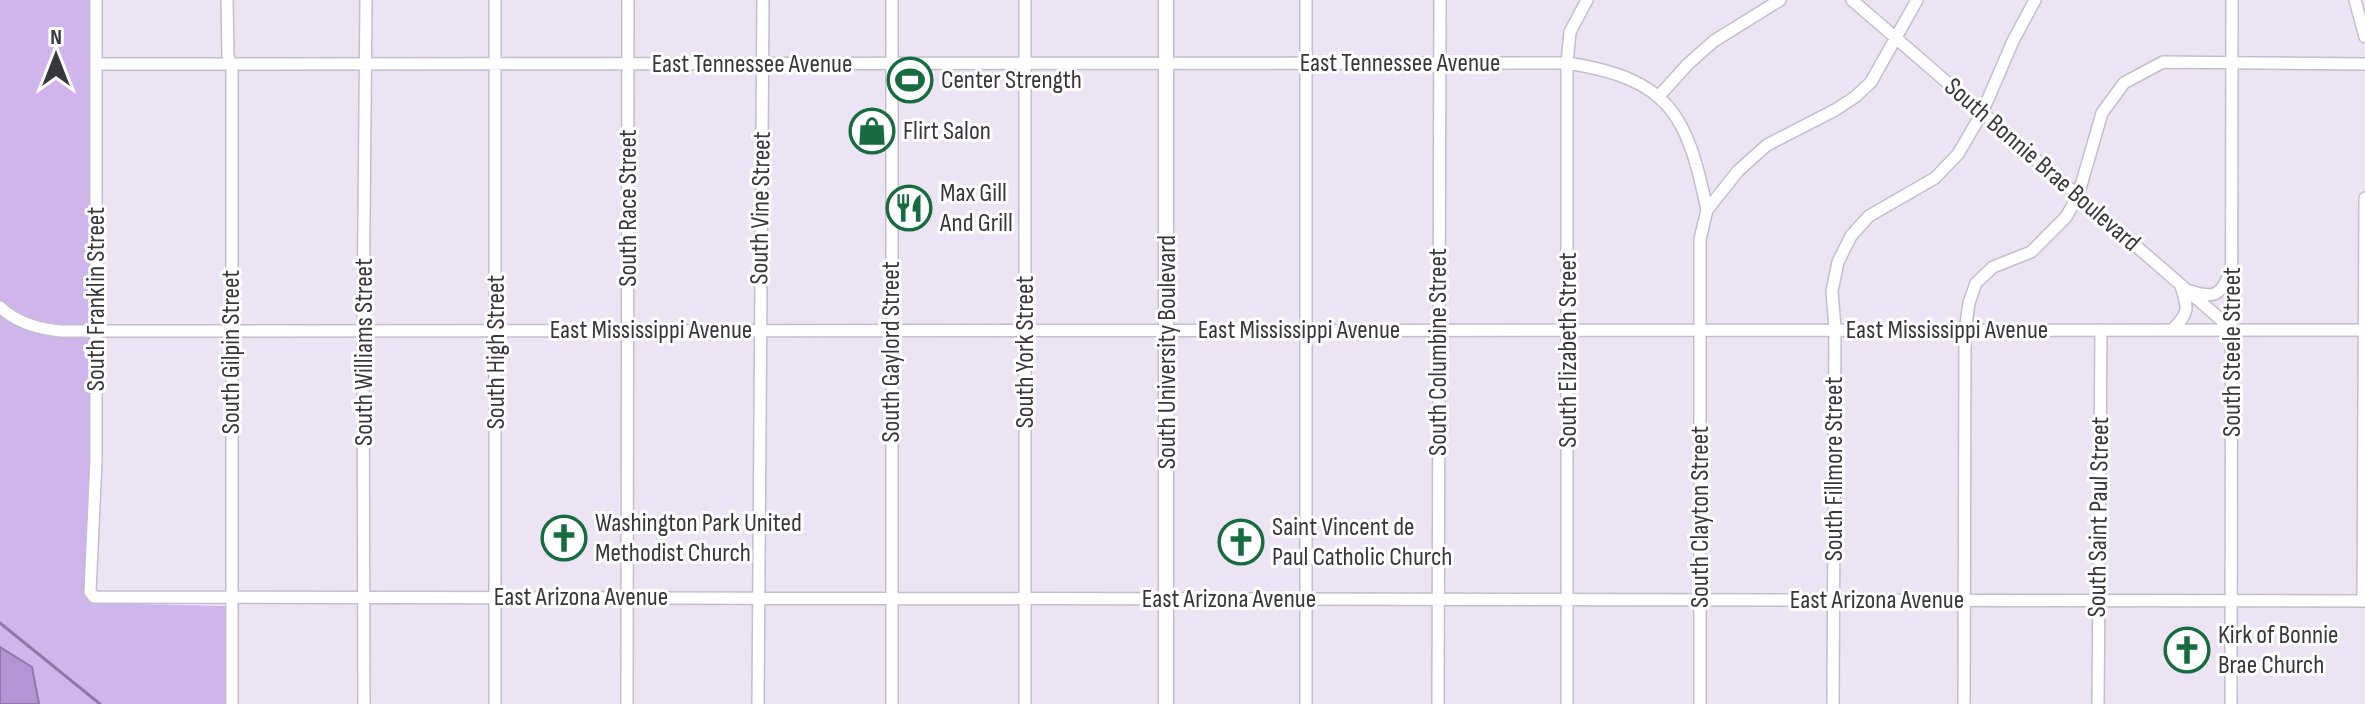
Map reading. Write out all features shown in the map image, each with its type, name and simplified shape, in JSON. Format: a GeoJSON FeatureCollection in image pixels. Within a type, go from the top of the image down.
{"type":"FeatureCollection","features":[{"type":"Feature","properties":{"kind":"main road","name":"South University Boulevard"},"geometry":{"type":"LineString","coordinates":[[1166,0],[1166,704]]}},
{"type":"Feature","properties":{"kind":"street","name":"South Franklin Street"},"geometry":{"type":"LineString","coordinates":[[94,597],[90,586],[96,460],[96,0]]}},
{"type":"Feature","properties":{"kind":"street","name":"South Gilpin Street"},"geometry":{"type":"LineString","coordinates":[[227,0],[234,597],[232,704]]}},
{"type":"Feature","properties":{"kind":"street","name":"South Williams Street"},"geometry":{"type":"LineString","coordinates":[[364,704],[366,0]]}},
{"type":"Feature","properties":{"kind":"street","name":"South High Street"},"geometry":{"type":"LineString","coordinates":[[495,0],[495,704]]}},
{"type":"Feature","properties":{"kind":"street","name":"South Race Street"},"geometry":{"type":"LineString","coordinates":[[627,704],[628,0]]}},
{"type":"Feature","properties":{"kind":"street","name":"South Vine Street"},"geometry":{"type":"LineString","coordinates":[[758,704],[763,0]]}},
{"type":"Feature","properties":{"kind":"street","name":"South Gaylord Street"},"geometry":{"type":"LineString","coordinates":[[892,0],[892,704]]}},
{"type":"Feature","properties":{"kind":"street","name":"South York Street"},"geometry":{"type":"LineString","coordinates":[[1025,0],[1025,704]]}},
{"type":"Feature","properties":{"kind":"street"},"geometry":{"type":"LineString","coordinates":[[1306,0],[1306,704]]}},
{"type":"Feature","properties":{"kind":"street","name":"South Columbine Street"},"geometry":{"type":"LineString","coordinates":[[1438,704],[1440,0]]}},
{"type":"Feature","properties":{"kind":"street","name":"South Elizabeth Street"},"geometry":{"type":"LineString","coordinates":[[1567,704],[1567,63],[1570,32],[1587,0]]}},
{"type":"Feature","properties":{"kind":"street"},"geometry":{"type":"LineString","coordinates":[[1659,96],[1714,41],[1780,0]]}},
{"type":"Feature","properties":{"kind":"street","name":"South Bonnie Brae Boulevard"},"geometry":{"type":"LineString","coordinates":[[1852,0],[2233,330]]}},
{"type":"Feature","properties":{"kind":"street"},"geometry":{"type":"LineString","coordinates":[[1707,210],[1738,171],[1767,145],[1855,97],[1871,82],[1917,0]]}},
{"type":"Feature","properties":{"kind":"street","name":"South Fillmore Street"},"geometry":{"type":"LineString","coordinates":[[1833,704],[1835,329],[1832,291],[1838,262],[1851,236],[1869,216],[1935,178],[1958,154],[1982,113],[2013,41],[2035,0]]}},
{"type":"Feature","properties":{"kind":"street","name":"South Steele Street"},"geometry":{"type":"LineString","coordinates":[[2231,704],[2232,0]]}},
{"type":"Feature","properties":{"kind":"street"},"geometry":{"type":"LineString","coordinates":[[2355,0],[2365,37]]}},
{"type":"Feature","properties":{"kind":"street"},"geometry":{"type":"LineString","coordinates":[[1964,704],[1965,330],[1976,283],[1993,267],[2031,252],[2066,217],[2078,196],[2102,113],[2124,83],[2163,62],[2365,64]]}},
{"type":"Feature","properties":{"kind":"street","name":"East Tennessee Avenue"},"geometry":{"type":"LineString","coordinates":[[96,64],[1567,63],[1620,74],[1646,85],[1659,96],[1684,129],[1707,210]]}},
{"type":"Feature","properties":{"kind":"street"},"geometry":{"type":"LineString","coordinates":[[2364,601],[2365,198]]}},
{"type":"Feature","properties":{"kind":"street","name":"South Clayton Street"},"geometry":{"type":"LineString","coordinates":[[1700,704],[1700,239],[1707,210]]}},
{"type":"Feature","properties":{"kind":"street"},"geometry":{"type":"LineString","coordinates":[[2172,330],[2184,319],[2187,311],[2184,288],[2209,296],[2217,293],[2224,288],[2232,267]]}},
{"type":"Feature","properties":{"kind":"street","name":"East Mississippi Avenue"},"geometry":{"type":"LineString","coordinates":[[0,307],[24,323],[41,329],[96,330],[2364,330]]}},
{"type":"Feature","properties":{"kind":"street","name":"South Saint Paul Street"},"geometry":{"type":"LineString","coordinates":[[2098,704],[2101,330]]}},
{"type":"Feature","properties":{"kind":"street","name":"East Arizona Avenue"},"geometry":{"type":"LineString","coordinates":[[94,597],[2364,601]]}},
{"type":"Feature","properties":{"kind":"shaded area"},"geometry":{"type":"Polygon","coordinates":[[[0,0],[91,0],[91,603],[225,606],[225,704],[0,704],[0,0]]]}},
{"type":"Feature","properties":{"kind":"shaded area"},"geometry":{"type":"Polygon","coordinates":[[[0,647],[32,667],[39,704],[0,704],[0,647]]]}},
{"type":"Feature","properties":{"kind":"waterway"},"geometry":{"type":"LineString","coordinates":[[0,623],[100,704]]}},
{"type":"Feature","properties":{"kind":"place","name":"Center Strength"},"geometry":{"type":"Point","coordinates":[910,80]}},
{"type":"Feature","properties":{"kind":"place","name":"Flirt Salon"},"geometry":{"type":"Point","coordinates":[872,131]}},
{"type":"Feature","properties":{"kind":"place","name":"Max Gill And Grill"},"geometry":{"type":"Point","coordinates":[909,208]}},
{"type":"Feature","properties":{"kind":"place","name":"Washington Park United Methodist Church"},"geometry":{"type":"Point","coordinates":[564,538]}},
{"type":"Feature","properties":{"kind":"place","name":"Saint Vincent de Paul Catholic Church"},"geometry":{"type":"Point","coordinates":[1241,542]}},
{"type":"Feature","properties":{"kind":"place","name":"Kirk of Bonnie Brae Church"},"geometry":{"type":"Point","coordinates":[2187,650]}}]}
